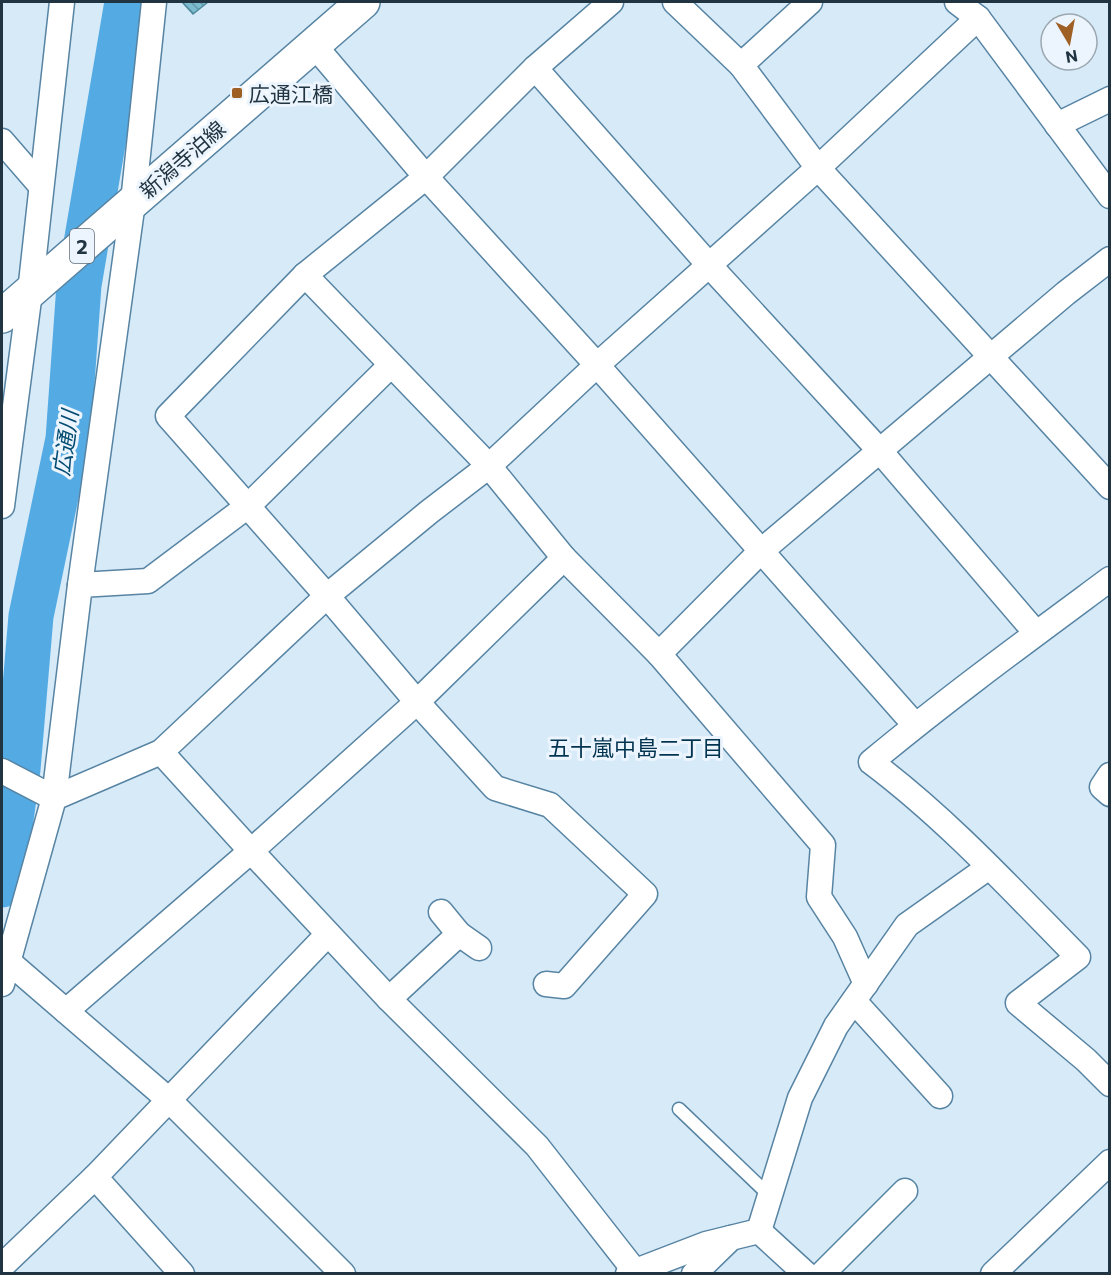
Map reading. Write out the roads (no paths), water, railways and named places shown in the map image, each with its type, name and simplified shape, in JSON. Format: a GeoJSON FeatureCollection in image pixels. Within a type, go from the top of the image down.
{"type":"FeatureCollection","features":[{"type":"Feature","properties":{"kind":"main road","name":"新潟寺泊線"},"geometry":{"type":"LineString","coordinates":[[2,316],[363,2]]}},
{"type":"Feature","properties":{"kind":"street"},"geometry":{"type":"LineString","coordinates":[[2,506],[36,286],[41,186],[62,2]]}},
{"type":"Feature","properties":{"kind":"street"},"geometry":{"type":"LineString","coordinates":[[2,984],[53,797],[154,2]]}},
{"type":"Feature","properties":{"kind":"street"},"geometry":{"type":"LineString","coordinates":[[546,984],[564,986],[645,894],[550,805],[495,789],[168,416],[305,275],[426,177],[535,68],[610,2]]}},
{"type":"Feature","properties":{"kind":"street"},"geometry":{"type":"LineString","coordinates":[[675,2],[741,65],[818,168],[1110,487]]}},
{"type":"Feature","properties":{"kind":"street"},"geometry":{"type":"LineString","coordinates":[[741,65],[810,2]]}},
{"type":"Feature","properties":{"kind":"street"},"geometry":{"type":"LineString","coordinates":[[957,2],[978,18],[1110,196]]}},
{"type":"Feature","properties":{"kind":"street"},"geometry":{"type":"LineString","coordinates":[[2,771],[53,797],[161,752],[327,596],[489,466],[818,168],[978,18]]}},
{"type":"Feature","properties":{"kind":"street"},"geometry":{"type":"LineString","coordinates":[[314,45],[426,177],[915,725]]}},
{"type":"Feature","properties":{"kind":"street"},"geometry":{"type":"LineString","coordinates":[[535,68],[709,265],[880,451],[1036,633]]}},
{"type":"Feature","properties":{"kind":"street"},"geometry":{"type":"LineString","coordinates":[[1057,125],[1110,99]]}},
{"type":"Feature","properties":{"kind":"street"},"geometry":{"type":"LineString","coordinates":[[2,141],[41,186]]}},
{"type":"Feature","properties":{"kind":"street"},"geometry":{"type":"LineString","coordinates":[[659,654],[760,552],[1110,259]]}},
{"type":"Feature","properties":{"kind":"street"},"geometry":{"type":"LineString","coordinates":[[305,275],[489,466],[564,558],[659,654],[823,845],[819,897],[845,937],[860,992],[940,1096]]}},
{"type":"Feature","properties":{"kind":"street"},"geometry":{"type":"LineString","coordinates":[[80,585],[148,581],[248,506],[392,365]]}},
{"type":"Feature","properties":{"kind":"street"},"geometry":{"type":"LineString","coordinates":[[66,1011],[251,851],[417,702],[564,558]]}},
{"type":"Feature","properties":{"kind":"street"},"geometry":{"type":"LineString","coordinates":[[1110,579],[915,725],[871,762],[909,790],[1078,957],[1018,1003],[1086,1060],[1110,1084]]}},
{"type":"Feature","properties":{"kind":"street"},"geometry":{"type":"LineString","coordinates":[[161,752],[389,999],[537,1146],[631,1272],[706,1244],[759,1231]]}},
{"type":"Feature","properties":{"kind":"street"},"geometry":{"type":"LineString","coordinates":[[1110,775],[1102,787],[1110,794]]}},
{"type":"Feature","properties":{"kind":"street"},"geometry":{"type":"LineString","coordinates":[[759,1231],[800,1098],[836,1026],[907,925],[989,867]]}},
{"type":"Feature","properties":{"kind":"street"},"geometry":{"type":"LineString","coordinates":[[441,912],[459,934],[479,948]]}},
{"type":"Feature","properties":{"kind":"street"},"geometry":{"type":"LineString","coordinates":[[2,1266],[95,1177],[328,934]]}},
{"type":"Feature","properties":{"kind":"street"},"geometry":{"type":"LineString","coordinates":[[389,999],[459,934]]}},
{"type":"Feature","properties":{"kind":"street"},"geometry":{"type":"LineString","coordinates":[[9,962],[169,1100],[343,1274]]}},
{"type":"Feature","properties":{"kind":"street"},"geometry":{"type":"LineString","coordinates":[[993,1274],[1110,1162]]}},
{"type":"Feature","properties":{"kind":"street"},"geometry":{"type":"LineString","coordinates":[[95,1177],[182,1274]]}},
{"type":"Feature","properties":{"kind":"street"},"geometry":{"type":"LineString","coordinates":[[822,1274],[905,1191]]}},
{"type":"Feature","properties":{"kind":"street"},"geometry":{"type":"LineString","coordinates":[[759,1231],[806,1273]]}},
{"type":"Feature","properties":{"kind":"street"},"geometry":{"type":"LineString","coordinates":[[694,1274],[732,1236]]}},
{"type":"Feature","properties":{"kind":"lane"},"geometry":{"type":"LineString","coordinates":[[679,1109],[770,1196]]}},
{"type":"Feature","properties":{"kind":"waterway","name":"広通川"},"geometry":{"type":"LineString","coordinates":[[2,885],[18,769],[31,616],[68,439],[79,285],[127,2]]}},
{"type":"Feature","properties":{"kind":"place","name":"広通江橋"},"geometry":{"type":"Point","coordinates":[237,93]}},
{"type":"Feature","properties":{"kind":"district","name":"五十嵐中島二丁目"},"geometry":{"type":"Point","coordinates":[636,747]}}]}
